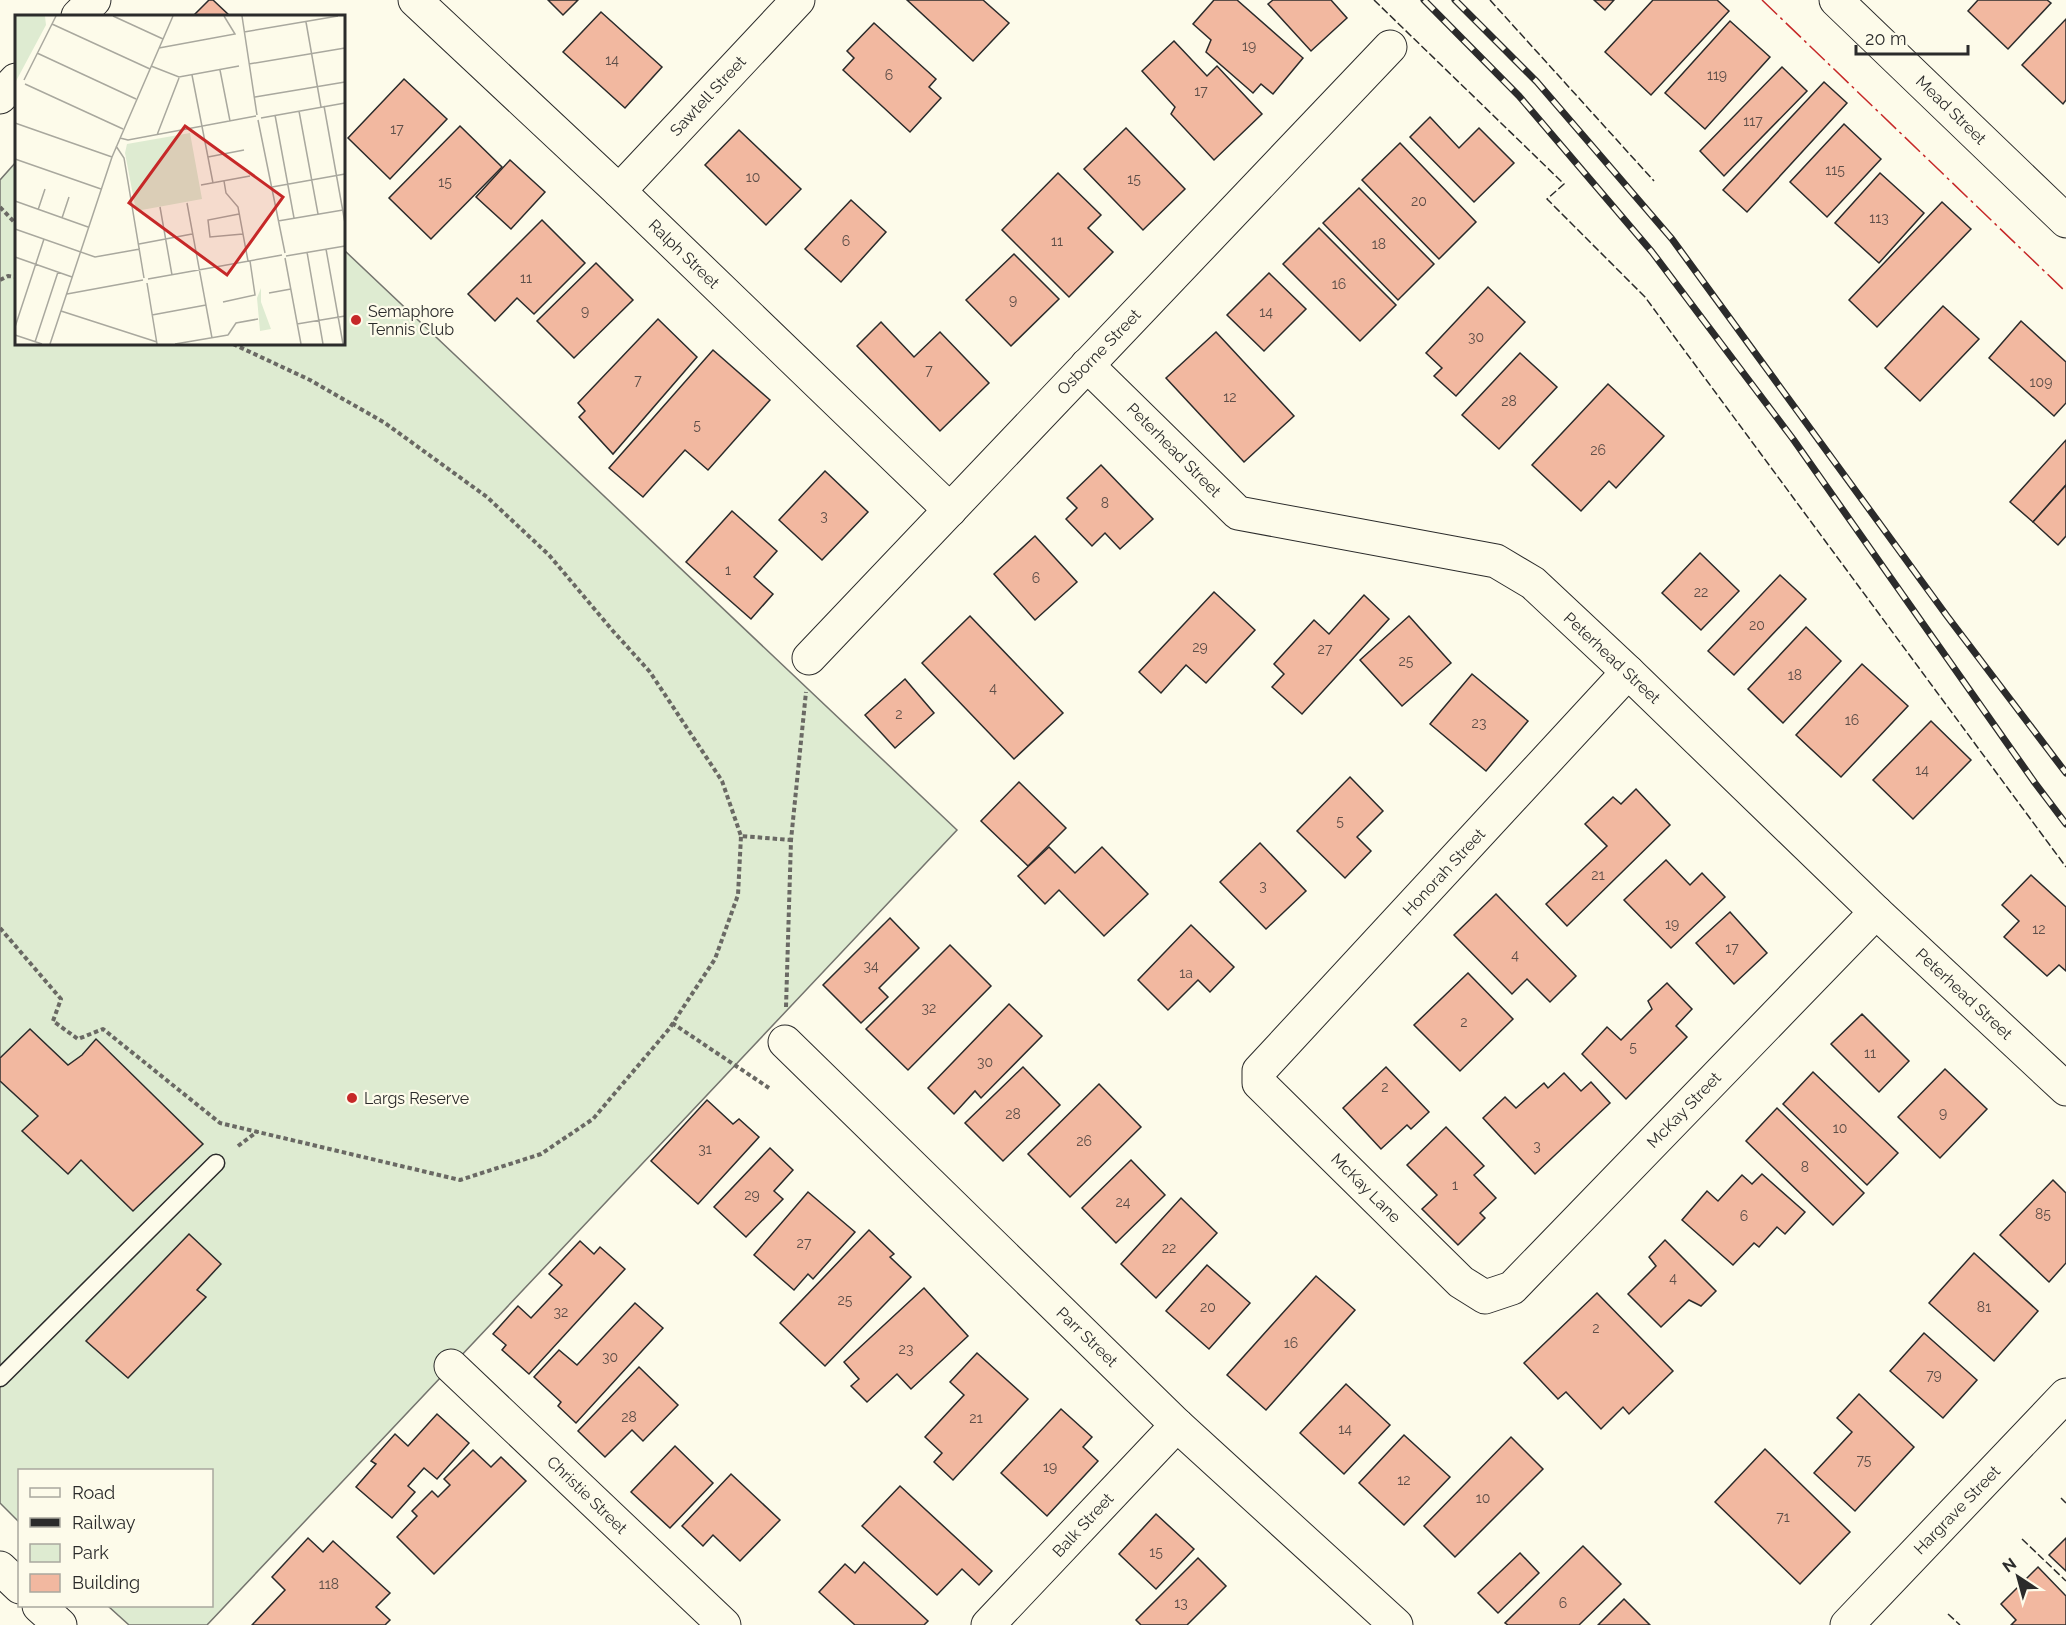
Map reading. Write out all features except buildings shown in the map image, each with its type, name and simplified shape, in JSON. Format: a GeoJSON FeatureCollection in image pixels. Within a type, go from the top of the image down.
{"type":"FeatureCollection","features":[{"type":"Feature","properties":{"kind":"street"},"geometry":{"type":"LineString","coordinates":[[79,15],[94,0]]}},
{"type":"Feature","properties":{"kind":"street","name":"Ralph Street"},"geometry":{"type":"LineString","coordinates":[[415,0],[619,191],[950,510]]}},
{"type":"Feature","properties":{"kind":"street","name":"Sawtell Street"},"geometry":{"type":"LineString","coordinates":[[619,191],[798,0]]}},
{"type":"Feature","properties":{"kind":"street","name":"Mead Street"},"geometry":{"type":"LineString","coordinates":[[1836,0],[2066,221]]}},
{"type":"Feature","properties":{"kind":"street","name":"Osborne Street"},"geometry":{"type":"LineString","coordinates":[[809,658],[1390,47]]}},
{"type":"Feature","properties":{"kind":"street"},"geometry":{"type":"LineString","coordinates":[[0,97],[15,81]]}},
{"type":"Feature","properties":{"kind":"street","name":"Peterhead Street"},"geometry":{"type":"LineString","coordinates":[[1087,365],[1238,513],[1496,561],[1533,583],[1876,912],[2066,1089]]}},
{"type":"Feature","properties":{"kind":"street","name":"Honorah Street"},"geometry":{"type":"LineString","coordinates":[[1259,1071],[1628,672]]}},
{"type":"Feature","properties":{"kind":"street","name":"McKay Street"},"geometry":{"type":"LineString","coordinates":[[1485,1297],[1512,1288],[1876,912]]}},
{"type":"Feature","properties":{"kind":"street","name":"Parr Street"},"geometry":{"type":"LineString","coordinates":[[785,1042],[1177,1425],[1396,1625]]}},
{"type":"Feature","properties":{"kind":"street","name":"McKay Lane"},"geometry":{"type":"LineString","coordinates":[[1259,1071],[1259,1083],[1461,1282],[1485,1297]]}},
{"type":"Feature","properties":{"kind":"street","name":"Christie Street"},"geometry":{"type":"LineString","coordinates":[[451,1366],[724,1625]]}},
{"type":"Feature","properties":{"kind":"street","name":"Hargrave Street"},"geometry":{"type":"LineString","coordinates":[[1847,1625],[2066,1395]]}},
{"type":"Feature","properties":{"kind":"street","name":"Balk Street"},"geometry":{"type":"LineString","coordinates":[[988,1625],[1177,1425]]}},
{"type":"Feature","properties":{"kind":"street"},"geometry":{"type":"LineString","coordinates":[[0,1568],[18,1585]]}},
{"type":"Feature","properties":{"kind":"street"},"geometry":{"type":"LineString","coordinates":[[41,1607],[60,1625]]}},
{"type":"Feature","properties":{"kind":"lane"},"geometry":{"type":"LineString","coordinates":[[0,1378],[216,1163]]}},
{"type":"Feature","properties":{"kind":"path"},"geometry":{"type":"LineString","coordinates":[[0,207],[15,223]]}},
{"type":"Feature","properties":{"kind":"path"},"geometry":{"type":"LineString","coordinates":[[0,280],[8,276],[15,277]]}},
{"type":"Feature","properties":{"kind":"path"},"geometry":{"type":"LineString","coordinates":[[0,928],[61,999],[53,1021],[78,1039],[103,1029],[220,1123],[460,1180],[541,1154],[593,1119],[672,1023],[715,959],[738,895],[741,836],[722,781],[650,672],[549,555],[487,496],[385,423],[310,380],[235,345]]}},
{"type":"Feature","properties":{"kind":"path"},"geometry":{"type":"LineString","coordinates":[[785,1042],[791,840],[809,658]]}},
{"type":"Feature","properties":{"kind":"path"},"geometry":{"type":"LineString","coordinates":[[741,836],[791,840]]}},
{"type":"Feature","properties":{"kind":"path"},"geometry":{"type":"LineString","coordinates":[[672,1023],[769,1088]]}},
{"type":"Feature","properties":{"kind":"green space","name":"Largs Reserve"},"geometry":{"type":"Polygon","coordinates":[[[15,163],[15,345],[345,345],[345,251],[957,830],[207,1625],[129,1625],[109,1607],[213,1607],[213,1469],[18,1469],[18,1521],[0,1503],[0,180],[15,163]]]}},
{"type":"Feature","properties":{"kind":"railway"},"geometry":{"type":"LineString","coordinates":[[1424,0],[1519,96],[1652,252],[1793,439],[2066,824]]}},
{"type":"Feature","properties":{"kind":"railway"},"geometry":{"type":"LineString","coordinates":[[1455,0],[1537,82],[1672,239],[1947,616],[2066,773]]}},
{"type":"Feature","properties":{"kind":"fence"},"geometry":{"type":"LineString","coordinates":[[1374,0],[1564,184],[1547,199],[1645,297],[2066,867]]}},
{"type":"Feature","properties":{"kind":"fence"},"geometry":{"type":"LineString","coordinates":[[1490,0],[1654,181]]}},
{"type":"Feature","properties":{"kind":"fence"},"geometry":{"type":"LineString","coordinates":[[2061,1498],[2066,1503]]}},
{"type":"Feature","properties":{"kind":"fence"},"geometry":{"type":"LineString","coordinates":[[2022,1539],[2066,1581]]}},
{"type":"Feature","properties":{"kind":"fence"},"geometry":{"type":"LineString","coordinates":[[1948,1614],[1960,1625]]}},
{"type":"Feature","properties":{"kind":"power"},"geometry":{"type":"LineString","coordinates":[[1762,0],[2066,292]]}},
{"type":"Feature","properties":{"kind":"place","name":"Semaphore Tennis Club"},"geometry":{"type":"Point","coordinates":[356,320]}},
{"type":"Feature","properties":{"kind":"place","name":"Largs Reserve"},"geometry":{"type":"Point","coordinates":[352,1098]}}]}
